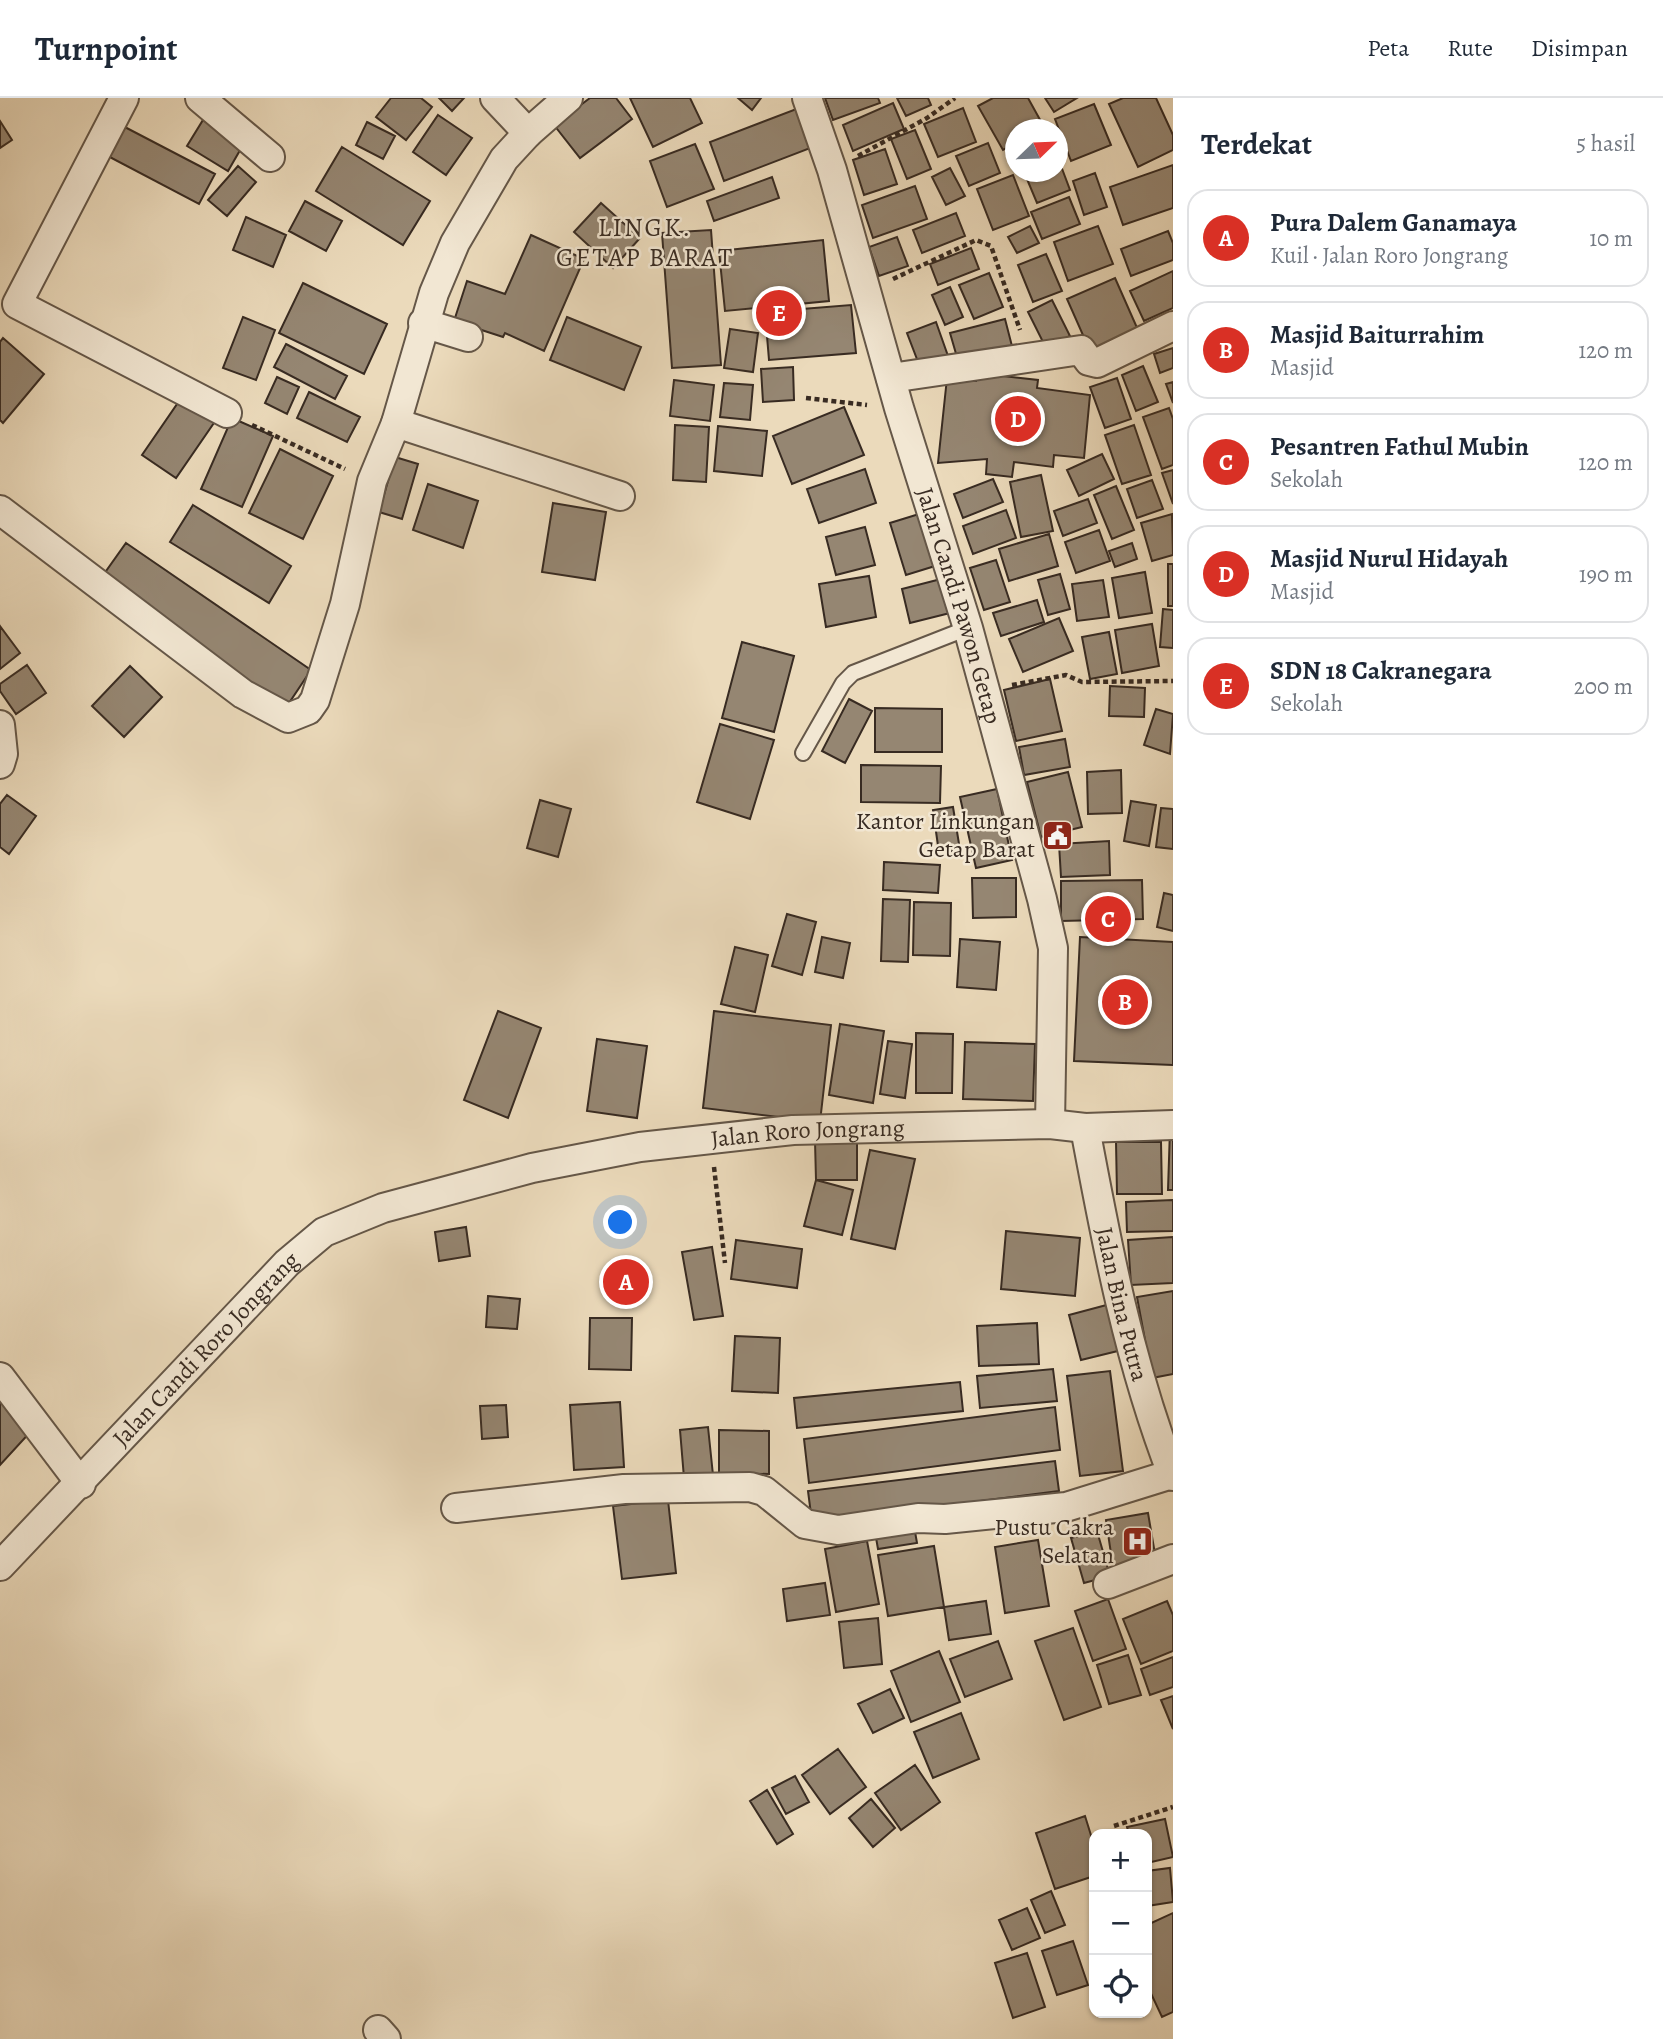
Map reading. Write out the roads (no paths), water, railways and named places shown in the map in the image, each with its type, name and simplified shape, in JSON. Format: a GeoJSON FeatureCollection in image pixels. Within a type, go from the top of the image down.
{"type":"FeatureCollection","features":[{"type":"Feature","properties":{"kind":"street"},"geometry":{"type":"LineString","coordinates":[[124,98],[8,296],[227,414]]}},
{"type":"Feature","properties":{"kind":"street"},"geometry":{"type":"LineString","coordinates":[[200,98],[270,158]]}},
{"type":"Feature","properties":{"kind":"street"},"geometry":{"type":"LineString","coordinates":[[495,98],[528,133]]}},
{"type":"Feature","properties":{"kind":"street"},"geometry":{"type":"LineString","coordinates":[[0,510],[243,694],[288,718],[308,710],[315,700],[345,604],[372,481],[396,424],[423,323],[455,243],[504,159],[528,133],[568,98]]}},
{"type":"Feature","properties":{"kind":"street","name":"Jalan Candi Pawon Getap"},"geometry":{"type":"LineString","coordinates":[[807,98],[832,170],[899,408],[968,628],[1053,948],[1050,1124]]}},
{"type":"Feature","properties":{"kind":"street"},"geometry":{"type":"LineString","coordinates":[[423,323],[468,337]]}},
{"type":"Feature","properties":{"kind":"street"},"geometry":{"type":"LineString","coordinates":[[891,378],[1081,350],[1089,361],[1097,363],[1173,326]]}},
{"type":"Feature","properties":{"kind":"street"},"geometry":{"type":"LineString","coordinates":[[396,424],[620,496]]}},
{"type":"Feature","properties":{"kind":"street"},"geometry":{"type":"LineString","coordinates":[[0,725],[3,754],[0,764]]}},
{"type":"Feature","properties":{"kind":"street","name":"Jalan Roro Jongrang"},"geometry":{"type":"LineString","coordinates":[[448,1188],[640,1147],[805,1129],[1050,1124],[1085,1128],[1173,1125]]}},
{"type":"Feature","properties":{"kind":"street","name":"Jalan Bina Putra"},"geometry":{"type":"LineString","coordinates":[[1085,1128],[1112,1277],[1151,1416],[1173,1475]]}},
{"type":"Feature","properties":{"kind":"street","name":"Jalan Candi Roro Jongrang"},"geometry":{"type":"LineString","coordinates":[[0,1566],[310,1242],[324,1232],[368,1213],[448,1188]]}},
{"type":"Feature","properties":{"kind":"street"},"geometry":{"type":"LineString","coordinates":[[0,1377],[81,1484]]}},
{"type":"Feature","properties":{"kind":"street"},"geometry":{"type":"LineString","coordinates":[[456,1508],[624,1489],[750,1487],[764,1491],[805,1524],[838,1530],[918,1518],[945,1519],[1066,1507],[1173,1475]]}},
{"type":"Feature","properties":{"kind":"street"},"geometry":{"type":"LineString","coordinates":[[1108,1584],[1173,1559]]}},
{"type":"Feature","properties":{"kind":"lane"},"geometry":{"type":"LineString","coordinates":[[803,753],[843,683],[853,673],[968,628]]}},
{"type":"Feature","properties":{"kind":"place","name":"SDN 18 Cakranegara"},"geometry":{"type":"Point","coordinates":[779,313]}},
{"type":"Feature","properties":{"kind":"place","name":"Masjid Nurul Hidayah"},"geometry":{"type":"Point","coordinates":[1018,419]}},
{"type":"Feature","properties":{"kind":"place","name":"Kantor Linkungan Getap Barat"},"geometry":{"type":"Point","coordinates":[1058,835]}},
{"type":"Feature","properties":{"kind":"place","name":"Pesantren Fathul Mubin"},"geometry":{"type":"Point","coordinates":[1108,919]}},
{"type":"Feature","properties":{"kind":"place","name":"Masjid Baiturrahim"},"geometry":{"type":"Point","coordinates":[1125,1002]}},
{"type":"Feature","properties":{"kind":"place","name":"Pura Dalem Ganamaya"},"geometry":{"type":"Point","coordinates":[626,1282]}},
{"type":"Feature","properties":{"kind":"place","name":"Pustu Cakra Selatan"},"geometry":{"type":"Point","coordinates":[1137,1541]}},
{"type":"Feature","properties":{"kind":"district","name":"LINGK. GETAP BARAT"},"geometry":{"type":"Point","coordinates":[645,242]}}]}
